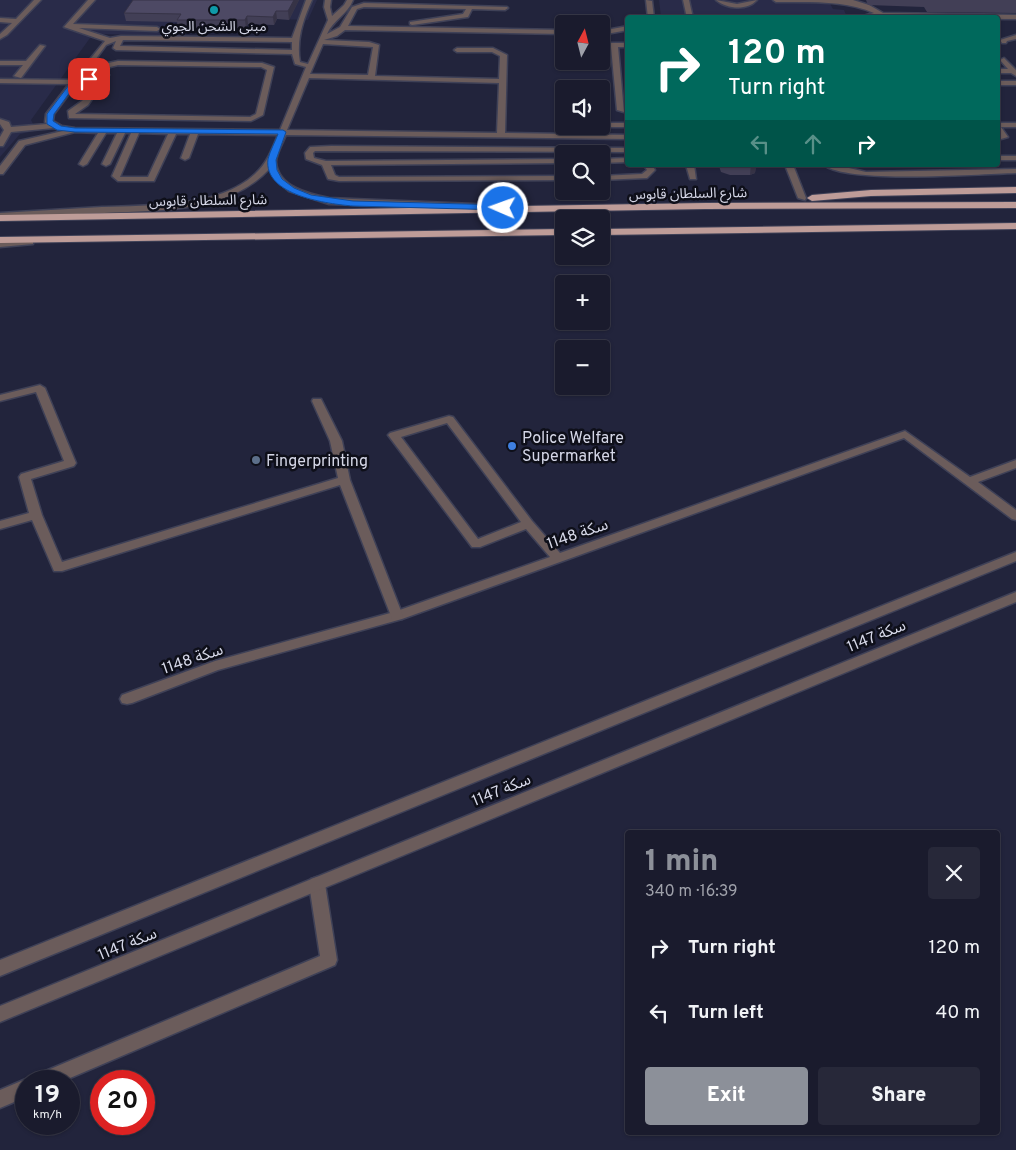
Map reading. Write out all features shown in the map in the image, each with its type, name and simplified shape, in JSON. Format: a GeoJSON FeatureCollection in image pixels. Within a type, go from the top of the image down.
{"type":"FeatureCollection","features":[{"type":"Feature","properties":{"kind":"highway"},"geometry":{"type":"LineString","coordinates":[[705,206],[871,193],[1016,190]]}},
{"type":"Feature","properties":{"kind":"highway","name":"شارع السلطان قابوس"},"geometry":{"type":"LineString","coordinates":[[0,217],[705,206],[1016,205]]}},
{"type":"Feature","properties":{"kind":"highway"},"geometry":{"type":"LineString","coordinates":[[610,232],[1016,226]]}},
{"type":"Feature","properties":{"kind":"highway"},"geometry":{"type":"LineString","coordinates":[[0,240],[555,232]]}},
{"type":"Feature","properties":{"kind":"street"},"geometry":{"type":"LineString","coordinates":[[0,37],[38,0]]}},
{"type":"Feature","properties":{"kind":"street"},"geometry":{"type":"LineString","coordinates":[[68,26],[92,0]]}},
{"type":"Feature","properties":{"kind":"street"},"geometry":{"type":"LineString","coordinates":[[309,0],[300,20],[295,52],[297,63],[309,66]]}},
{"type":"Feature","properties":{"kind":"street"},"geometry":{"type":"LineString","coordinates":[[328,0],[327,8],[330,19]]}},
{"type":"Feature","properties":{"kind":"street"},"geometry":{"type":"LineString","coordinates":[[0,217],[195,203],[238,189],[254,180],[272,160],[309,66],[330,19],[348,6],[350,0]]}},
{"type":"Feature","properties":{"kind":"street"},"geometry":{"type":"LineString","coordinates":[[686,0],[689,15]]}},
{"type":"Feature","properties":{"kind":"street"},"geometry":{"type":"LineString","coordinates":[[719,0],[739,9],[754,0]]}},
{"type":"Feature","properties":{"kind":"street"},"geometry":{"type":"LineString","coordinates":[[776,0],[850,1],[867,6],[881,15]]}},
{"type":"Feature","properties":{"kind":"street"},"geometry":{"type":"LineString","coordinates":[[649,1],[651,15]]}},
{"type":"Feature","properties":{"kind":"street"},"geometry":{"type":"LineString","coordinates":[[321,40],[338,34],[344,28],[354,8],[360,5],[505,8]]}},
{"type":"Feature","properties":{"kind":"street"},"geometry":{"type":"LineString","coordinates":[[368,28],[466,16],[470,7]]}},
{"type":"Feature","properties":{"kind":"street"},"geometry":{"type":"LineString","coordinates":[[1000,16],[1016,16]]}},
{"type":"Feature","properties":{"kind":"street"},"geometry":{"type":"LineString","coordinates":[[444,30],[448,19]]}},
{"type":"Feature","properties":{"kind":"street"},"geometry":{"type":"LineString","coordinates":[[0,20],[18,21]]}},
{"type":"Feature","properties":{"kind":"street"},"geometry":{"type":"LineString","coordinates":[[1000,23],[1016,24]]}},
{"type":"Feature","properties":{"kind":"street"},"geometry":{"type":"LineString","coordinates":[[68,26],[157,29]]}},
{"type":"Feature","properties":{"kind":"street"},"geometry":{"type":"LineString","coordinates":[[68,26],[70,29],[110,40]]}},
{"type":"Feature","properties":{"kind":"street"},"geometry":{"type":"LineString","coordinates":[[344,28],[555,32]]}},
{"type":"Feature","properties":{"kind":"street"},"geometry":{"type":"LineString","coordinates":[[610,31],[625,29]]}},
{"type":"Feature","properties":{"kind":"street"},"geometry":{"type":"LineString","coordinates":[[53,126],[49,122],[50,114],[104,44],[110,40],[121,38],[181,39],[296,36]]}},
{"type":"Feature","properties":{"kind":"street"},"geometry":{"type":"LineString","coordinates":[[1004,42],[1003,40],[1006,38],[1016,37]]}},
{"type":"Feature","properties":{"kind":"street"},"geometry":{"type":"LineString","coordinates":[[121,38],[116,48],[295,52]]}},
{"type":"Feature","properties":{"kind":"street"},"geometry":{"type":"LineString","coordinates":[[321,40],[377,46],[371,77]]}},
{"type":"Feature","properties":{"kind":"street"},"geometry":{"type":"LineString","coordinates":[[610,45],[625,46]]}},
{"type":"Feature","properties":{"kind":"street"},"geometry":{"type":"LineString","coordinates":[[614,45],[621,110]]}},
{"type":"Feature","properties":{"kind":"street"},"geometry":{"type":"LineString","coordinates":[[18,76],[42,46]]}},
{"type":"Feature","properties":{"kind":"street"},"geometry":{"type":"LineString","coordinates":[[458,50],[493,50],[503,53],[502,135]]}},
{"type":"Feature","properties":{"kind":"street"},"geometry":{"type":"LineString","coordinates":[[1004,60],[1015,73]]}},
{"type":"Feature","properties":{"kind":"street"},"geometry":{"type":"LineString","coordinates":[[0,63],[29,63]]}},
{"type":"Feature","properties":{"kind":"street"},"geometry":{"type":"LineString","coordinates":[[2,83],[74,82],[105,75],[85,103],[72,112],[72,116],[251,119],[259,115],[271,69],[262,65],[118,63],[83,71]]}},
{"type":"Feature","properties":{"kind":"street"},"geometry":{"type":"LineString","coordinates":[[1000,71],[1015,73]]}},
{"type":"Feature","properties":{"kind":"street"},"geometry":{"type":"LineString","coordinates":[[305,76],[503,81]]}},
{"type":"Feature","properties":{"kind":"street"},"geometry":{"type":"LineString","coordinates":[[1000,83],[1016,83]]}},
{"type":"Feature","properties":{"kind":"street"},"geometry":{"type":"LineString","coordinates":[[0,121],[6,124],[8,130],[0,144]]}},
{"type":"Feature","properties":{"kind":"street"},"geometry":{"type":"LineString","coordinates":[[610,125],[625,125]]}},
{"type":"Feature","properties":{"kind":"street"},"geometry":{"type":"LineString","coordinates":[[1000,127],[1016,125]]}},
{"type":"Feature","properties":{"kind":"street"},"geometry":{"type":"LineString","coordinates":[[8,130],[53,126],[75,130],[122,131],[625,137]]}},
{"type":"Feature","properties":{"kind":"street"},"geometry":{"type":"LineString","coordinates":[[0,172],[22,143],[75,130]]}},
{"type":"Feature","properties":{"kind":"street"},"geometry":{"type":"LineString","coordinates":[[82,164],[104,130]]}},
{"type":"Feature","properties":{"kind":"street"},"geometry":{"type":"LineString","coordinates":[[1000,130],[1004,137]]}},
{"type":"Feature","properties":{"kind":"street"},"geometry":{"type":"LineString","coordinates":[[106,164],[122,131]]}},
{"type":"Feature","properties":{"kind":"street"},"geometry":{"type":"LineString","coordinates":[[136,131],[116,176],[118,179],[150,179],[172,131]]}},
{"type":"Feature","properties":{"kind":"street"},"geometry":{"type":"LineString","coordinates":[[185,158],[195,131]]}},
{"type":"Feature","properties":{"kind":"street"},"geometry":{"type":"LineString","coordinates":[[466,134],[466,149]]}},
{"type":"Feature","properties":{"kind":"street"},"geometry":{"type":"LineString","coordinates":[[555,161],[326,163],[310,159],[309,154],[313,150],[332,148],[625,150]]}},
{"type":"Feature","properties":{"kind":"street"},"geometry":{"type":"LineString","coordinates":[[1000,158],[1016,158]]}},
{"type":"Feature","properties":{"kind":"street"},"geometry":{"type":"LineString","coordinates":[[272,160],[273,170],[279,180],[291,189],[308,196],[329,201],[540,208]]}},
{"type":"Feature","properties":{"kind":"street"},"geometry":{"type":"LineString","coordinates":[[610,160],[625,160]]}},
{"type":"Feature","properties":{"kind":"street"},"geometry":{"type":"LineString","coordinates":[[326,163],[331,177],[339,178],[555,178]]}},
{"type":"Feature","properties":{"kind":"street"},"geometry":{"type":"LineString","coordinates":[[610,178],[644,176],[651,170],[649,167]]}},
{"type":"Feature","properties":{"kind":"street"},"geometry":{"type":"LineString","coordinates":[[690,167],[693,177]]}},
{"type":"Feature","properties":{"kind":"street"},"geometry":{"type":"LineString","coordinates":[[790,167],[802,198]]}},
{"type":"Feature","properties":{"kind":"street"},"geometry":{"type":"LineString","coordinates":[[834,167],[866,174],[1016,171]]}},
{"type":"Feature","properties":{"kind":"street"},"geometry":{"type":"LineString","coordinates":[[0,244],[64,239]]}},
{"type":"Feature","properties":{"kind":"street"},"geometry":{"type":"LineString","coordinates":[[0,398],[40,388],[70,463],[25,477],[36,515],[58,568],[344,480]]}},
{"type":"Feature","properties":{"kind":"street"},"geometry":{"type":"LineString","coordinates":[[316,401],[336,441],[344,480],[396,616]]}},
{"type":"Feature","properties":{"kind":"street"},"geometry":{"type":"LineString","coordinates":[[528,524],[476,544],[394,435],[449,419],[528,524],[557,557]]}},
{"type":"Feature","properties":{"kind":"street","name":"سكة 1148"},"geometry":{"type":"LineString","coordinates":[[127,699],[215,666],[396,616],[905,434],[1013,510]]}},
{"type":"Feature","properties":{"kind":"street"},"geometry":{"type":"LineString","coordinates":[[970,481],[1016,464]]}},
{"type":"Feature","properties":{"kind":"street"},"geometry":{"type":"LineString","coordinates":[[0,525],[36,515]]}},
{"type":"Feature","properties":{"kind":"street","name":"سكة 1147"},"geometry":{"type":"LineString","coordinates":[[0,968],[1016,556]]}},
{"type":"Feature","properties":{"kind":"street","name":"سكة 1147"},"geometry":{"type":"LineString","coordinates":[[0,1014],[1016,597]]}},
{"type":"Feature","properties":{"kind":"street"},"geometry":{"type":"LineString","coordinates":[[68,1070],[328,960],[317,884]]}},
{"type":"Feature","properties":{"kind":"street"},"geometry":{"type":"LineString","coordinates":[[0,1099],[15,1093]]}},
{"type":"Feature","properties":{"kind":"shaded area"},"geometry":{"type":"Polygon","coordinates":[[[0,0],[317,0],[308,20],[277,19],[274,25],[248,24],[246,28],[178,28],[173,36],[102,34],[90,38],[31,120],[33,124],[40,125],[35,131],[20,134],[0,157],[0,0]]]}},
{"type":"Feature","properties":{"kind":"shaded area"},"geometry":{"type":"Polygon","coordinates":[[[659,0],[828,0],[833,9],[844,10],[846,15],[661,15],[659,0]]]}},
{"type":"Feature","properties":{"kind":"building","name":"مبنى الشحن الجوي"},"geometry":{"type":"Polygon","coordinates":[[[133,0],[294,0],[288,11],[276,11],[273,17],[247,16],[245,20],[177,20],[181,14],[124,13],[133,0]]]}},
{"type":"Feature","properties":{"kind":"place","name":"مبنى الشحن الجوي"},"geometry":{"type":"Point","coordinates":[214,10]}},
{"type":"Feature","properties":{"kind":"place","name":"Police Welfare Supermarket"},"geometry":{"type":"Point","coordinates":[512,446]}},
{"type":"Feature","properties":{"kind":"place","name":"Fingerprinting"},"geometry":{"type":"Point","coordinates":[256,460]}},
{"type":"Feature","properties":{"kind":"route"},"geometry":{"type":"LineString","coordinates":[[89,79],[74,82],[48,118],[53,126],[68,130],[283,132],[272,160],[273,170],[279,180],[291,189],[308,196],[329,201],[353,203],[503,208]]}}]}
